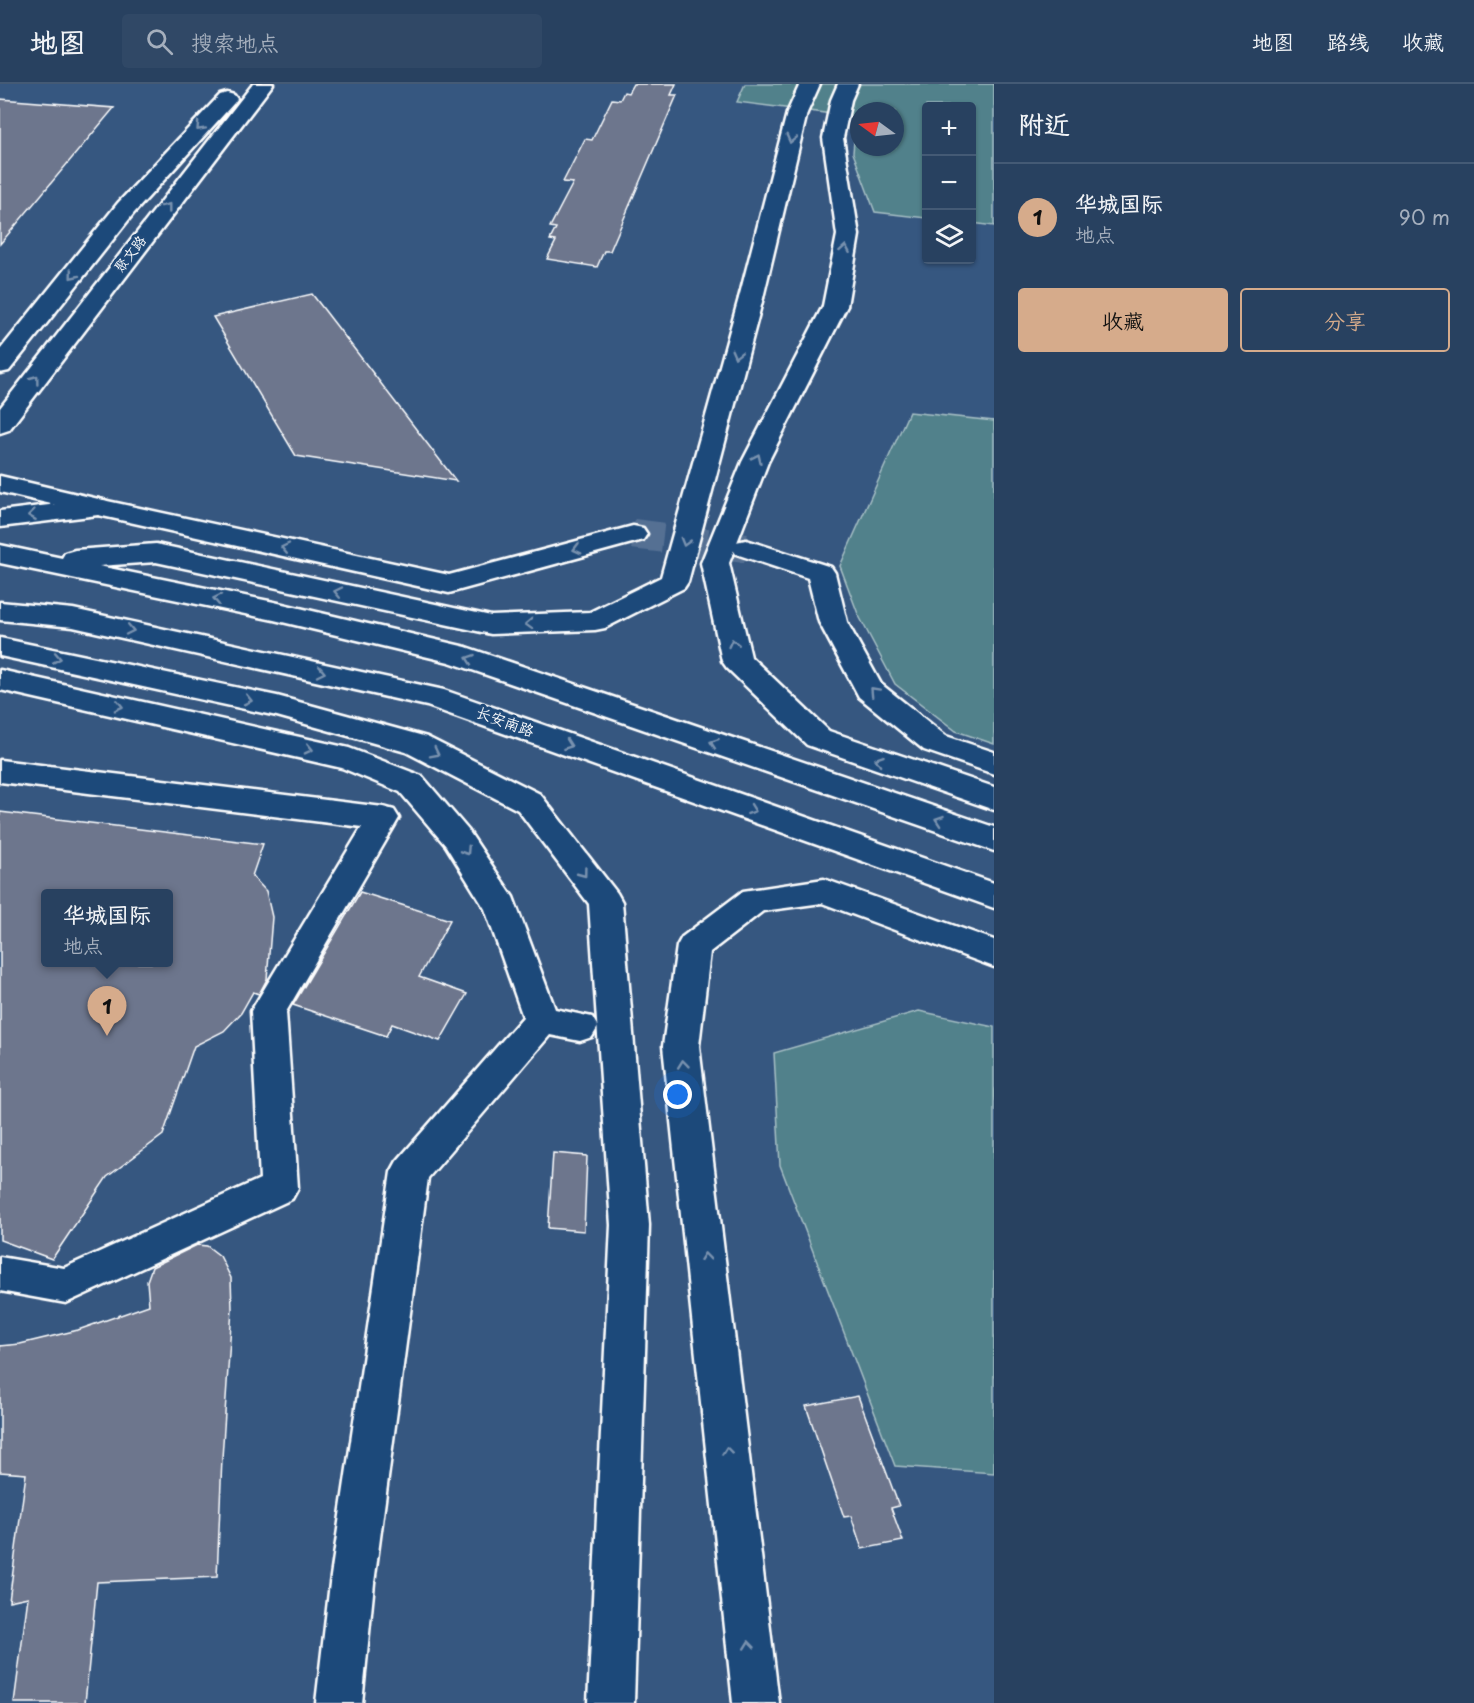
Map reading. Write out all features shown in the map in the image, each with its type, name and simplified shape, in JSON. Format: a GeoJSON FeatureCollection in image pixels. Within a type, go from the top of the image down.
{"type":"FeatureCollection","features":[{"type":"Feature","properties":{"kind":"main road"},"geometry":{"type":"LineString","coordinates":[[0,366],[126,208],[240,84]]}},
{"type":"Feature","properties":{"kind":"main road","name":"聚文路"},"geometry":{"type":"LineString","coordinates":[[0,425],[263,84]]}},
{"type":"Feature","properties":{"kind":"main road"},"geometry":{"type":"LineString","coordinates":[[36,562],[156,553],[491,625],[595,621],[674,582],[712,447],[797,113],[810,84]]}},
{"type":"Feature","properties":{"kind":"main road"},"geometry":{"type":"LineString","coordinates":[[848,84],[841,100],[833,138],[848,235],[835,306],[754,462],[715,563],[737,660],[818,738],[994,799]]}},
{"type":"Feature","properties":{"kind":"main road"},"geometry":{"type":"LineString","coordinates":[[0,484],[449,584],[633,534]]}},
{"type":"Feature","properties":{"kind":"main road"},"geometry":{"type":"LineString","coordinates":[[0,519],[98,507]]}},
{"type":"Feature","properties":{"kind":"main road"},"geometry":{"type":"LineString","coordinates":[[746,548],[821,573],[833,622],[870,690],[935,743],[994,763]]}},
{"type":"Feature","properties":{"kind":"main road"},"geometry":{"type":"LineString","coordinates":[[0,554],[274,611],[456,654],[994,839]]}},
{"type":"Feature","properties":{"kind":"main road","name":"长安南路"},"geometry":{"type":"LineString","coordinates":[[0,611],[73,618],[433,697],[994,896]]}},
{"type":"Feature","properties":{"kind":"main road"},"geometry":{"type":"LineString","coordinates":[[0,647],[277,706],[416,744],[529,802],[605,902],[630,1225],[612,1703]]}},
{"type":"Feature","properties":{"kind":"main road"},"geometry":{"type":"LineString","coordinates":[[0,680],[349,759],[411,784],[458,838],[501,906],[561,1023],[410,1172],[352,1583],[339,1703]]}},
{"type":"Feature","properties":{"kind":"main road"},"geometry":{"type":"LineString","coordinates":[[0,771],[383,818],[268,1011],[279,1188],[66,1286],[0,1274]]}},
{"type":"Feature","properties":{"kind":"main road"},"geometry":{"type":"LineString","coordinates":[[756,1703],[681,1046],[694,946],[755,900],[824,891],[994,954]]}},
{"type":"Feature","properties":{"kind":"green space"},"geometry":{"type":"Polygon","coordinates":[[[745,84],[994,84],[994,226],[976,224],[976,102],[922,102],[922,218],[875,212],[854,156],[904,156],[904,102],[850,102],[850,116],[737,102],[745,84]]]}},
{"type":"Feature","properties":{"kind":"green space"},"geometry":{"type":"Polygon","coordinates":[[[909,412],[994,421],[994,744],[956,731],[895,684],[858,614],[840,566],[909,412]]]}},
{"type":"Feature","properties":{"kind":"green space"},"geometry":{"type":"Polygon","coordinates":[[[919,1011],[994,1027],[994,1473],[895,1466],[780,1165],[774,1053],[919,1011]]]}},
{"type":"Feature","properties":{"kind":"building"},"geometry":{"type":"Polygon","coordinates":[[[633,84],[676,84],[671,95],[677,95],[610,251],[604,251],[597,267],[547,259],[556,241],[550,240],[556,228],[550,227],[573,183],[563,182],[585,139],[592,140],[612,99],[620,100],[624,92],[628,93],[633,84]]]}},
{"type":"Feature","properties":{"kind":"building"},"geometry":{"type":"Polygon","coordinates":[[[0,99],[114,108],[0,244],[0,99]]]}},
{"type":"Feature","properties":{"kind":"building"},"geometry":{"type":"Polygon","coordinates":[[[312,294],[456,481],[296,456],[213,317],[312,294]]]}},
{"type":"Feature","properties":{"kind":"building"},"geometry":{"type":"Polygon","coordinates":[[[0,812],[263,844],[252,876],[266,891],[272,917],[267,979],[259,994],[253,992],[241,1013],[224,1031],[194,1046],[163,1135],[107,1177],[52,1259],[0,1240],[0,812]]]}},
{"type":"Feature","properties":{"kind":"building"},"geometry":{"type":"Polygon","coordinates":[[[360,892],[450,920],[419,977],[467,994],[440,1041],[392,1024],[386,1036],[293,1005],[360,892]]]}},
{"type":"Feature","properties":{"kind":"building"},"geometry":{"type":"Polygon","coordinates":[[[553,1153],[587,1156],[584,1231],[548,1228],[553,1153]]]}},
{"type":"Feature","properties":{"kind":"building"},"geometry":{"type":"Polygon","coordinates":[[[197,1245],[207,1246],[220,1256],[231,1278],[232,1309],[217,1577],[97,1582],[85,1703],[14,1703],[28,1597],[9,1601],[26,1474],[0,1472],[0,1346],[20,1344],[78,1330],[149,1305],[147,1281],[152,1267],[197,1245]]]}},
{"type":"Feature","properties":{"kind":"building"},"geometry":{"type":"Polygon","coordinates":[[[858,1396],[899,1506],[891,1508],[903,1541],[862,1549],[851,1516],[844,1517],[806,1406],[858,1396]]]}},
{"type":"Feature","properties":{"kind":"tunnel"},"geometry":{"type":"LineString","coordinates":[[633,534],[746,548]]}},
{"type":"Feature","properties":{"kind":"place","name":"华城国际"},"geometry":{"type":"Point","coordinates":[107,1036]}}]}
